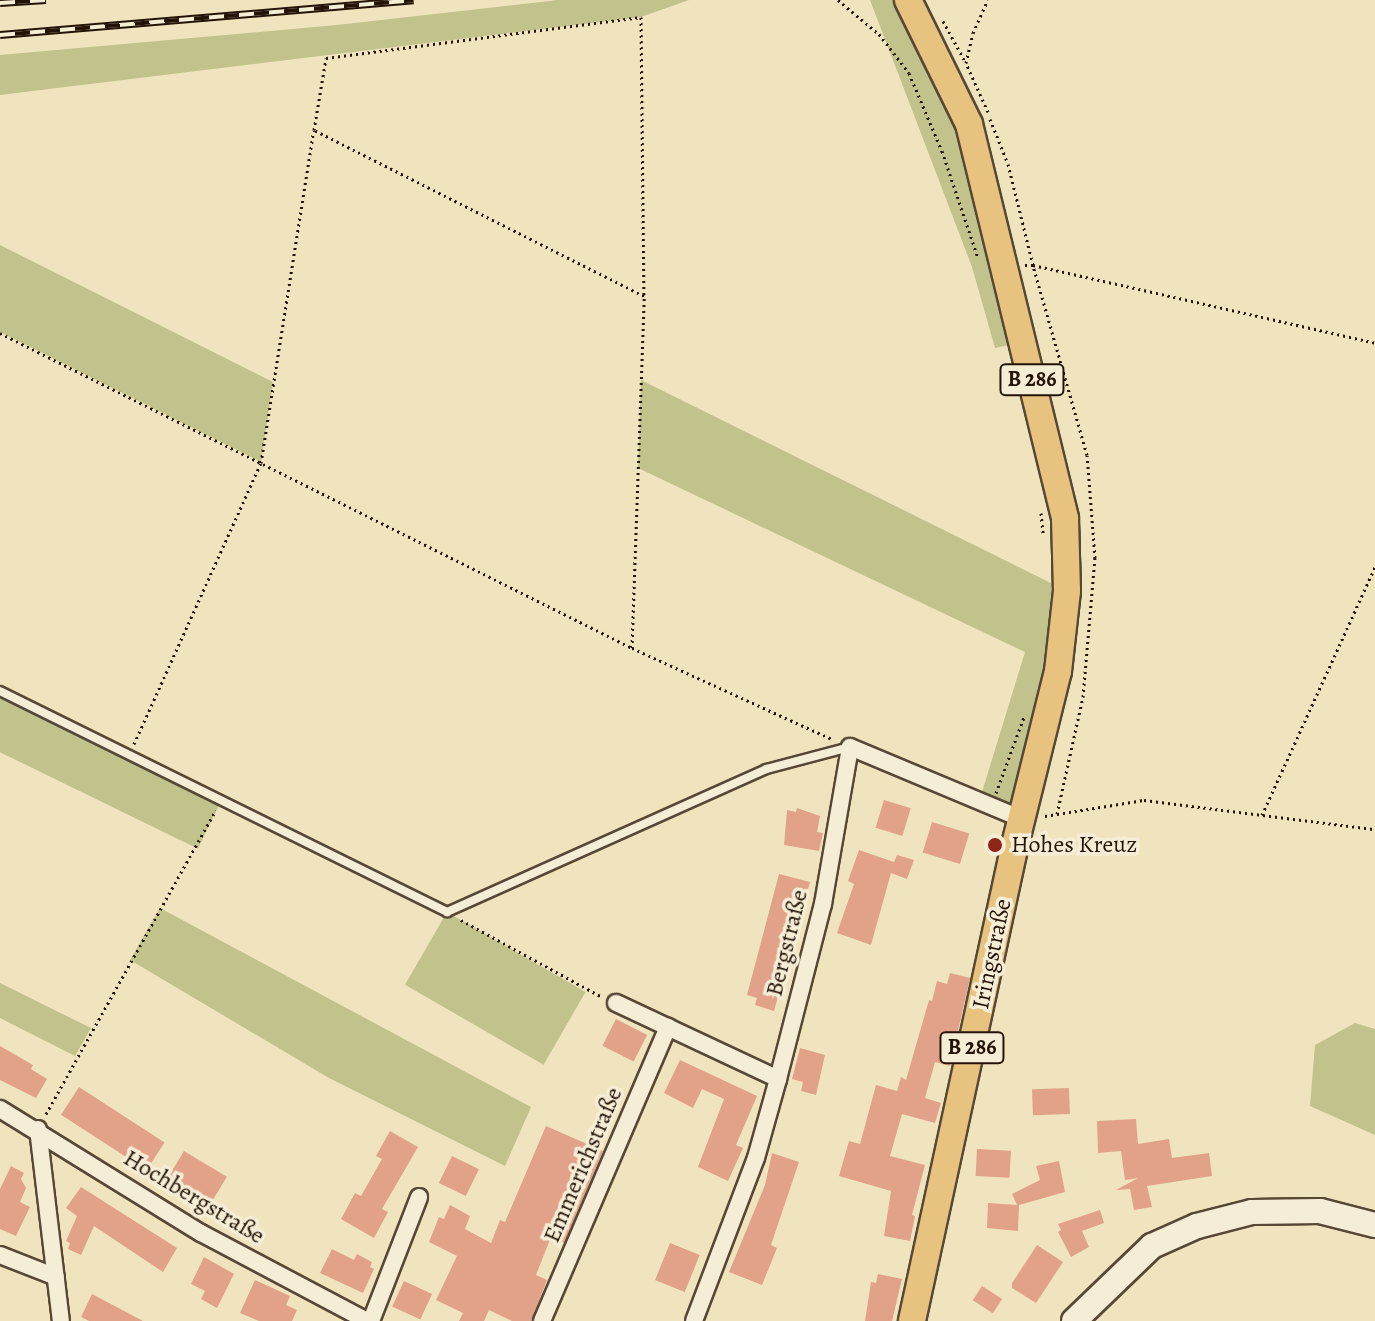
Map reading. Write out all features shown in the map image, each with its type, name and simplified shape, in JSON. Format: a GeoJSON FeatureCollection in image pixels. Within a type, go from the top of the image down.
{"type":"FeatureCollection","features":[{"type":"Feature","properties":{"kind":"main road","name":"B 286"},"geometry":{"type":"LineString","coordinates":[[908,0],[969,124],[993,267]]}},
{"type":"Feature","properties":{"kind":"main road","name":"Iringstraße"},"geometry":{"type":"LineString","coordinates":[[912,1321],[1012,815],[1032,774],[1058,671],[1067,591],[1065,519],[993,267]]}},
{"type":"Feature","properties":{"kind":"street"},"geometry":{"type":"LineString","coordinates":[[850,747],[1012,815]]}},
{"type":"Feature","properties":{"kind":"street","name":"Bergstraße"},"geometry":{"type":"LineString","coordinates":[[694,1321],[756,1158],[778,1079],[823,904],[850,747]]}},
{"type":"Feature","properties":{"kind":"street"},"geometry":{"type":"LineString","coordinates":[[616,1003],[778,1079]]}},
{"type":"Feature","properties":{"kind":"street","name":"Emmerichstraße"},"geometry":{"type":"LineString","coordinates":[[542,1321],[668,1027]]}},
{"type":"Feature","properties":{"kind":"street","name":"Hochbergstraße"},"geometry":{"type":"LineString","coordinates":[[0,1109],[38,1129],[201,1233],[369,1321]]}},
{"type":"Feature","properties":{"kind":"street"},"geometry":{"type":"LineString","coordinates":[[38,1129],[61,1321]]}},
{"type":"Feature","properties":{"kind":"street"},"geometry":{"type":"LineString","coordinates":[[369,1321],[419,1197]]}},
{"type":"Feature","properties":{"kind":"street"},"geometry":{"type":"LineString","coordinates":[[1074,1321],[1152,1246],[1197,1226],[1252,1212],[1306,1211],[1375,1225]]}},
{"type":"Feature","properties":{"kind":"street"},"geometry":{"type":"LineString","coordinates":[[0,1255],[56,1277]]}},
{"type":"Feature","properties":{"kind":"lane"},"geometry":{"type":"LineString","coordinates":[[0,691],[447,912],[766,769],[850,747]]}},
{"type":"Feature","properties":{"kind":"path"},"geometry":{"type":"LineString","coordinates":[[838,0],[879,34],[909,73],[993,267],[1033,265],[1375,343]]}},
{"type":"Feature","properties":{"kind":"path"},"geometry":{"type":"LineString","coordinates":[[966,63],[973,33],[988,0]]}},
{"type":"Feature","properties":{"kind":"path"},"geometry":{"type":"LineString","coordinates":[[939,13],[966,63],[1008,164],[1033,265]]}},
{"type":"Feature","properties":{"kind":"path"},"geometry":{"type":"LineString","coordinates":[[129,754],[261,463],[326,58],[641,17],[644,296],[632,648]]}},
{"type":"Feature","properties":{"kind":"path"},"geometry":{"type":"LineString","coordinates":[[314,130],[644,296]]}},
{"type":"Feature","properties":{"kind":"path"},"geometry":{"type":"LineString","coordinates":[[0,333],[632,648],[850,747]]}},
{"type":"Feature","properties":{"kind":"path"},"geometry":{"type":"LineString","coordinates":[[1040,503],[1043,534]]}},
{"type":"Feature","properties":{"kind":"path"},"geometry":{"type":"LineString","coordinates":[[1262,815],[1375,567]]}},
{"type":"Feature","properties":{"kind":"path"},"geometry":{"type":"LineString","coordinates":[[1026,708],[996,793],[1012,815],[1144,800],[1375,829]]}},
{"type":"Feature","properties":{"kind":"path"},"geometry":{"type":"LineString","coordinates":[[38,1129],[75,1056],[222,800]]}},
{"type":"Feature","properties":{"kind":"path"},"geometry":{"type":"LineString","coordinates":[[447,912],[586,991],[616,1003]]}},
{"type":"Feature","properties":{"kind":"green space"},"geometry":{"type":"Polygon","coordinates":[[[558,0],[689,0],[641,17],[0,95],[0,55],[337,25],[558,0]]]}},
{"type":"Feature","properties":{"kind":"green space"},"geometry":{"type":"Polygon","coordinates":[[[870,0],[908,0],[969,124],[1023,342],[995,348],[972,267],[870,0]]]}},
{"type":"Feature","properties":{"kind":"green space"},"geometry":{"type":"Polygon","coordinates":[[[0,245],[273,382],[261,462],[0,332],[0,245]]]}},
{"type":"Feature","properties":{"kind":"green space"},"geometry":{"type":"Polygon","coordinates":[[[641,380],[1067,591],[1022,819],[979,802],[1025,652],[638,468],[641,380]]]}},
{"type":"Feature","properties":{"kind":"green space"},"geometry":{"type":"Polygon","coordinates":[[[0,691],[222,799],[198,849],[0,752],[0,691]]]}},
{"type":"Feature","properties":{"kind":"green space"},"geometry":{"type":"Polygon","coordinates":[[[160,908],[531,1107],[505,1166],[329,1078],[130,960],[160,908]]]}},
{"type":"Feature","properties":{"kind":"green space"},"geometry":{"type":"Polygon","coordinates":[[[447,912],[586,992],[544,1065],[405,985],[447,912]]]}},
{"type":"Feature","properties":{"kind":"green space"},"geometry":{"type":"Polygon","coordinates":[[[0,983],[91,1028],[75,1056],[0,1018],[0,983]]]}},
{"type":"Feature","properties":{"kind":"green space"},"geometry":{"type":"Polygon","coordinates":[[[1355,1023],[1375,1029],[1375,1135],[1310,1106],[1315,1045],[1355,1023]]]}},
{"type":"Feature","properties":{"kind":"building"},"geometry":{"type":"Polygon","coordinates":[[[884,800],[911,808],[902,836],[876,828],[884,800]]]}},
{"type":"Feature","properties":{"kind":"building"},"geometry":{"type":"Polygon","coordinates":[[[797,808],[820,816],[817,832],[823,833],[819,851],[784,845],[787,810],[796,812],[797,808]]]}},
{"type":"Feature","properties":{"kind":"building"},"geometry":{"type":"Polygon","coordinates":[[[932,822],[969,833],[960,864],[923,853],[932,822]]]}},
{"type":"Feature","properties":{"kind":"building"},"geometry":{"type":"Polygon","coordinates":[[[859,850],[894,862],[897,855],[914,860],[907,879],[891,873],[871,945],[837,933],[854,884],[848,881],[859,850]]]}},
{"type":"Feature","properties":{"kind":"building"},"geometry":{"type":"Polygon","coordinates":[[[779,874],[810,882],[774,1011],[755,1005],[757,998],[747,995],[779,874]]]}},
{"type":"Feature","properties":{"kind":"building"},"geometry":{"type":"Polygon","coordinates":[[[950,973],[970,978],[950,1066],[935,1062],[925,1098],[941,1103],[935,1123],[902,1114],[890,1156],[925,1165],[912,1215],[915,1216],[910,1241],[884,1236],[891,1191],[839,1176],[849,1141],[860,1144],[876,1085],[897,1091],[901,1077],[906,1080],[929,1000],[932,1001],[937,981],[947,984],[950,973]]]}},
{"type":"Feature","properties":{"kind":"building"},"geometry":{"type":"Polygon","coordinates":[[[616,1019],[647,1035],[634,1062],[602,1046],[616,1019]]]}},
{"type":"Feature","properties":{"kind":"building"},"geometry":{"type":"Polygon","coordinates":[[[0,1046],[33,1065],[31,1069],[47,1079],[36,1098],[0,1080],[0,1046]]]}},
{"type":"Feature","properties":{"kind":"building"},"geometry":{"type":"Polygon","coordinates":[[[800,1048],[825,1055],[816,1095],[801,1091],[803,1082],[792,1079],[800,1048]]]}},
{"type":"Feature","properties":{"kind":"building"},"geometry":{"type":"Polygon","coordinates":[[[680,1060],[757,1096],[736,1145],[743,1148],[728,1181],[698,1167],[724,1099],[702,1089],[693,1108],[664,1093],[680,1060]]]}},
{"type":"Feature","properties":{"kind":"building"},"geometry":{"type":"Polygon","coordinates":[[[79,1087],[165,1143],[147,1170],[61,1115],[79,1087]]]}},
{"type":"Feature","properties":{"kind":"building"},"geometry":{"type":"Polygon","coordinates":[[[1069,1088],[1070,1114],[1033,1115],[1032,1089],[1069,1088]]]}},
{"type":"Feature","properties":{"kind":"building"},"geometry":{"type":"Polygon","coordinates":[[[1136,1119],[1138,1144],[1169,1139],[1172,1158],[1209,1153],[1212,1176],[1147,1186],[1152,1207],[1134,1210],[1130,1189],[1116,1190],[1138,1178],[1125,1180],[1121,1151],[1098,1153],[1097,1121],[1136,1119]]]}},
{"type":"Feature","properties":{"kind":"building"},"geometry":{"type":"Polygon","coordinates":[[[546,1126],[603,1151],[564,1243],[551,1237],[536,1275],[547,1280],[531,1321],[512,1321],[489,1310],[484,1321],[459,1321],[463,1313],[436,1300],[457,1256],[429,1242],[439,1217],[444,1219],[450,1205],[470,1216],[465,1229],[491,1243],[500,1220],[505,1222],[546,1126]]]}},
{"type":"Feature","properties":{"kind":"building"},"geometry":{"type":"Polygon","coordinates":[[[390,1131],[418,1147],[382,1209],[388,1212],[374,1238],[341,1219],[355,1193],[361,1196],[382,1159],[376,1156],[390,1131]]]}},
{"type":"Feature","properties":{"kind":"building"},"geometry":{"type":"Polygon","coordinates":[[[977,1149],[1011,1151],[1010,1178],[976,1176],[977,1149]]]}},
{"type":"Feature","properties":{"kind":"building"},"geometry":{"type":"Polygon","coordinates":[[[184,1151],[227,1177],[211,1203],[168,1178],[184,1151]]]}},
{"type":"Feature","properties":{"kind":"building"},"geometry":{"type":"Polygon","coordinates":[[[772,1153],[799,1162],[771,1245],[777,1248],[762,1285],[729,1272],[765,1185],[772,1153]]]}},
{"type":"Feature","properties":{"kind":"building"},"geometry":{"type":"Polygon","coordinates":[[[452,1156],[479,1169],[466,1196],[439,1183],[452,1156]]]}},
{"type":"Feature","properties":{"kind":"building"},"geometry":{"type":"Polygon","coordinates":[[[1059,1161],[1065,1192],[1019,1205],[1018,1231],[987,1228],[988,1203],[1017,1205],[1012,1194],[1040,1180],[1036,1166],[1059,1161]]]}},
{"type":"Feature","properties":{"kind":"building"},"geometry":{"type":"Polygon","coordinates":[[[11,1166],[24,1173],[21,1179],[26,1188],[20,1202],[30,1207],[16,1236],[0,1229],[0,1189],[11,1166]]]}},
{"type":"Feature","properties":{"kind":"building"},"geometry":{"type":"Polygon","coordinates":[[[81,1187],[177,1248],[163,1272],[94,1226],[81,1255],[68,1249],[70,1243],[66,1241],[77,1216],[66,1208],[81,1187]]]}},
{"type":"Feature","properties":{"kind":"building"},"geometry":{"type":"Polygon","coordinates":[[[1100,1210],[1104,1223],[1082,1231],[1089,1247],[1071,1257],[1058,1232],[1061,1230],[1058,1224],[1100,1210]]]}},
{"type":"Feature","properties":{"kind":"building"},"geometry":{"type":"Polygon","coordinates":[[[670,1243],[700,1255],[685,1292],[655,1280],[670,1243]]]}},
{"type":"Feature","properties":{"kind":"building"},"geometry":{"type":"Polygon","coordinates":[[[1037,1245],[1063,1262],[1036,1303],[1012,1288],[1012,1283],[1037,1245]]]}},
{"type":"Feature","properties":{"kind":"building"},"geometry":{"type":"Polygon","coordinates":[[[332,1249],[354,1260],[357,1254],[372,1262],[370,1267],[374,1269],[363,1293],[320,1273],[332,1249]]]}},
{"type":"Feature","properties":{"kind":"building"},"geometry":{"type":"Polygon","coordinates":[[[204,1257],[234,1274],[217,1308],[201,1299],[205,1291],[191,1284],[204,1257]]]}},
{"type":"Feature","properties":{"kind":"building"},"geometry":{"type":"Polygon","coordinates":[[[878,1274],[902,1279],[892,1321],[865,1321],[871,1282],[876,1283],[878,1274]]]}},
{"type":"Feature","properties":{"kind":"building"},"geometry":{"type":"Polygon","coordinates":[[[255,1280],[290,1296],[286,1305],[297,1310],[292,1321],[259,1321],[240,1313],[255,1280]]]}},
{"type":"Feature","properties":{"kind":"building"},"geometry":{"type":"Polygon","coordinates":[[[404,1281],[432,1294],[420,1319],[392,1306],[404,1281]]]}},
{"type":"Feature","properties":{"kind":"building"},"geometry":{"type":"Polygon","coordinates":[[[982,1286],[1002,1299],[993,1313],[973,1300],[982,1286]]]}},
{"type":"Feature","properties":{"kind":"building"},"geometry":{"type":"Polygon","coordinates":[[[92,1294],[143,1321],[89,1321],[81,1317],[92,1294]]]}},
{"type":"Feature","properties":{"kind":"railway"},"geometry":{"type":"LineString","coordinates":[[0,3],[46,0]]}},
{"type":"Feature","properties":{"kind":"railway"},"geometry":{"type":"LineString","coordinates":[[0,35],[414,0]]}},
{"type":"Feature","properties":{"kind":"place","name":"Hohes Kreuz"},"geometry":{"type":"Point","coordinates":[995,845]}}]}
